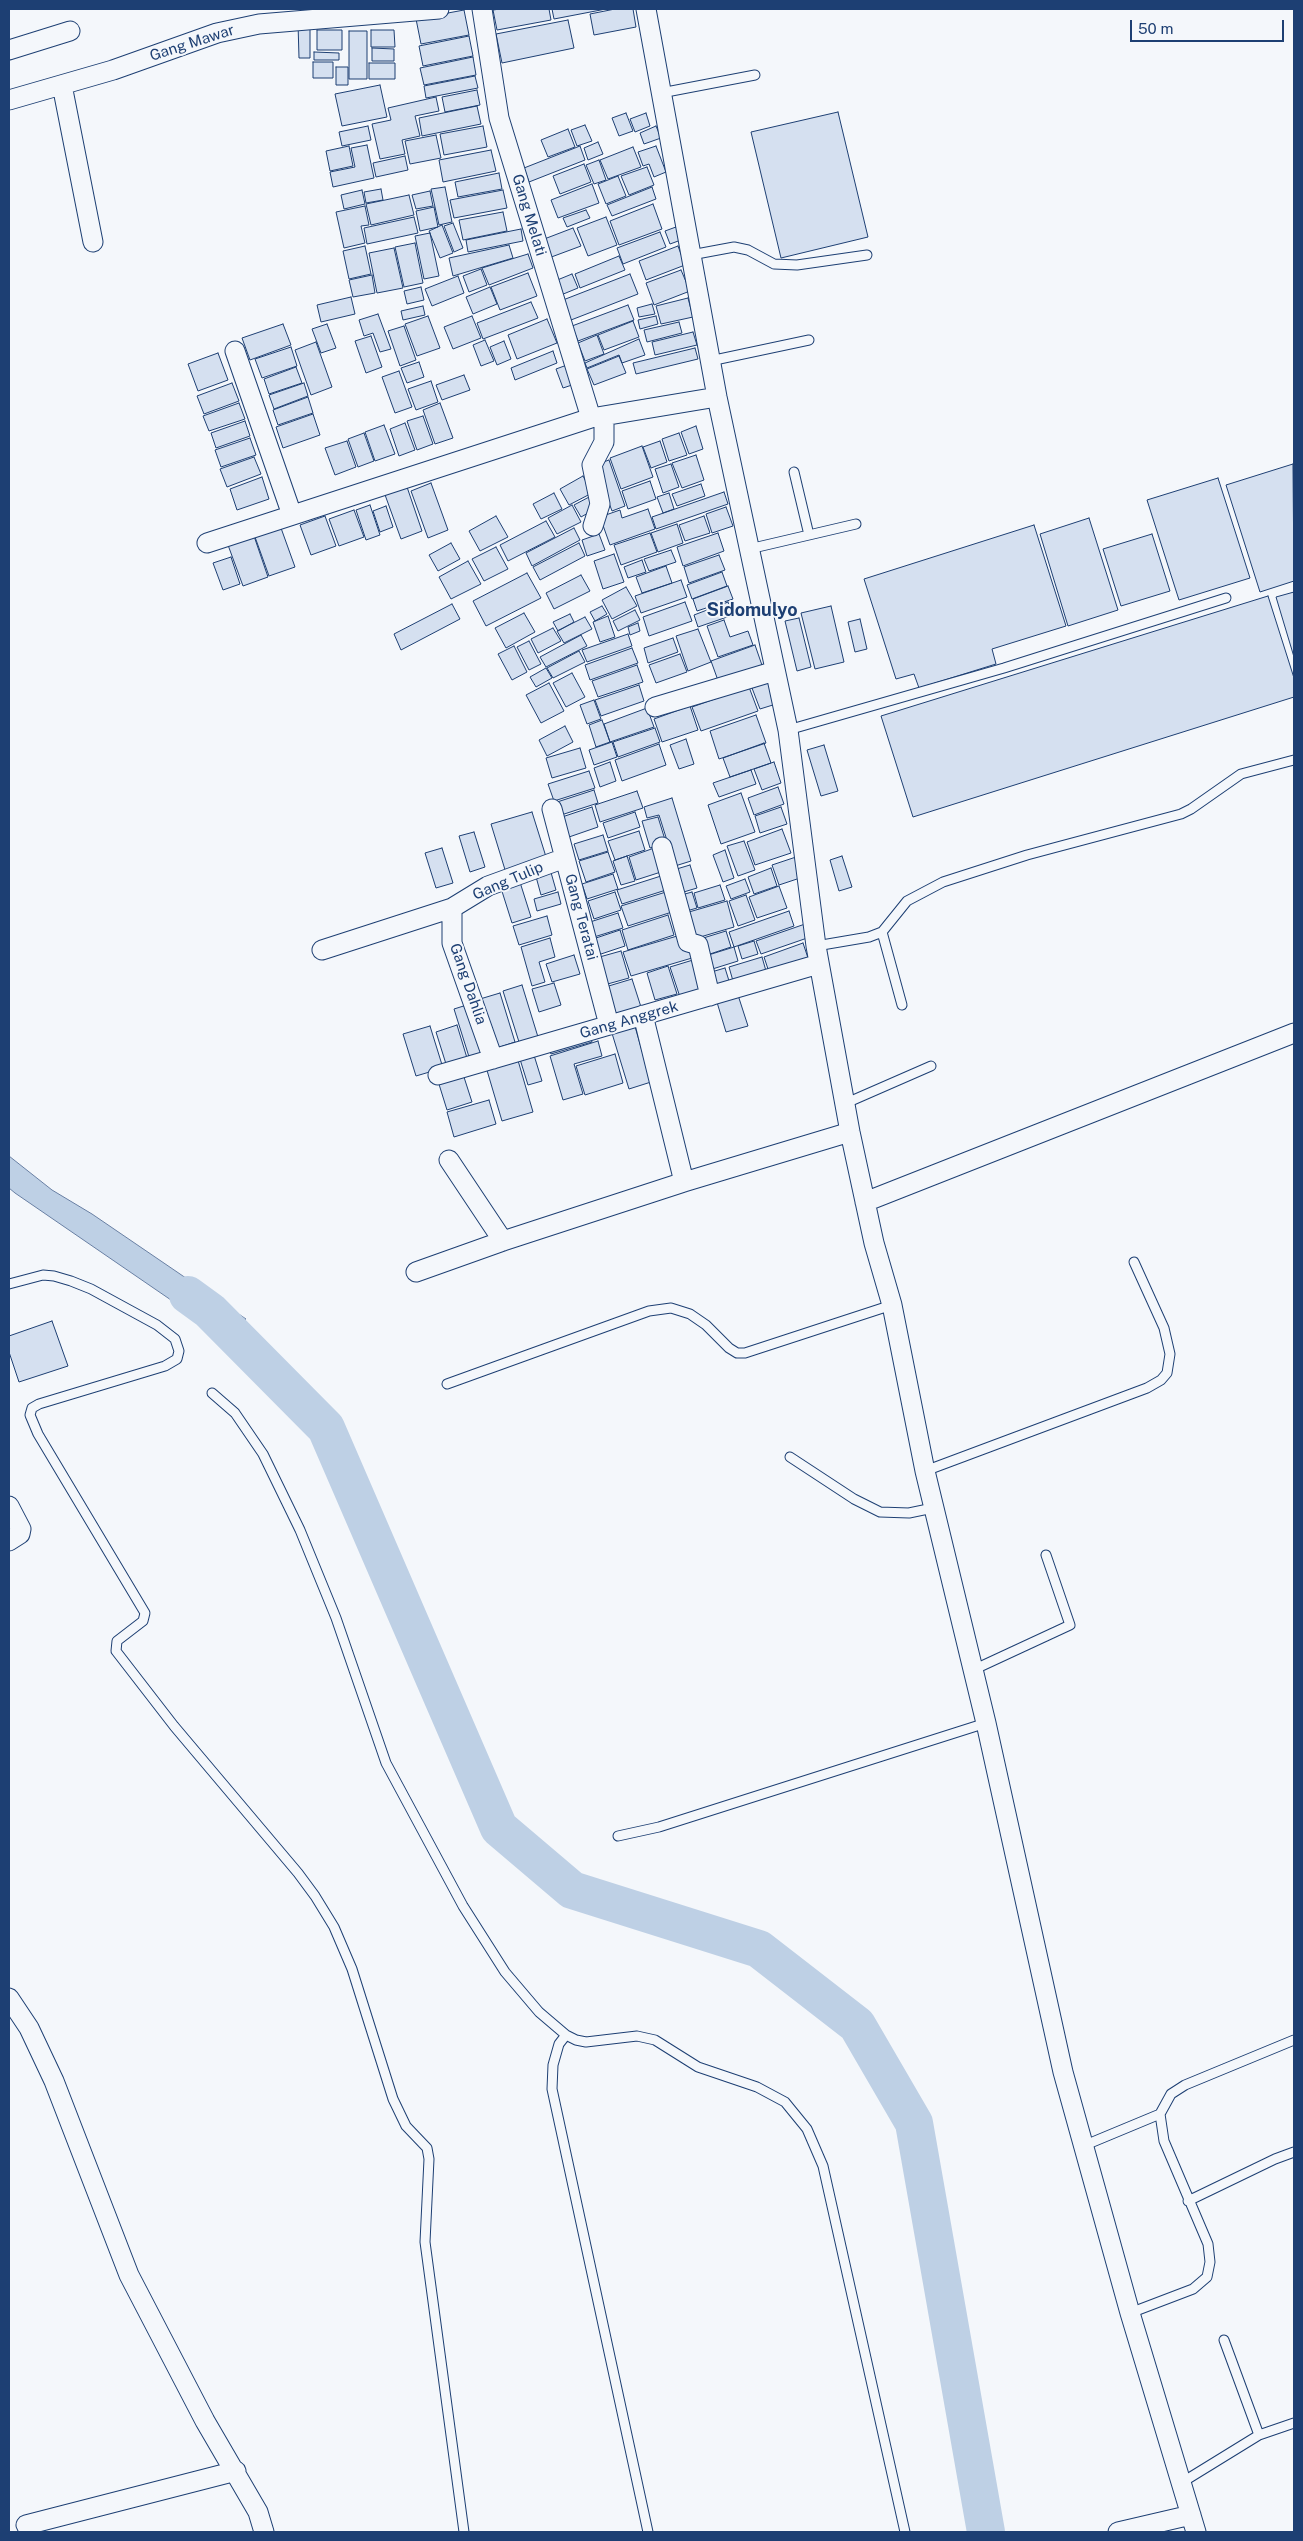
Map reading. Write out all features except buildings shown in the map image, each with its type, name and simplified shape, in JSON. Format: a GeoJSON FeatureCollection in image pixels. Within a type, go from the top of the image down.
{"type":"FeatureCollection","features":[{"type":"Feature","properties":{"kind":"street","name":"Gang Mawar"},"geometry":{"type":"LineString","coordinates":[[9,100],[62,85],[217,33],[250,26],[334,16],[378,15],[440,9]]}},
{"type":"Feature","properties":{"kind":"street","name":"Gang Melati"},"geometry":{"type":"LineString","coordinates":[[482,9],[499,118],[604,442],[592,465],[600,504],[594,526]]}},
{"type":"Feature","properties":{"kind":"street"},"geometry":{"type":"LineString","coordinates":[[646,9],[717,397],[788,730],[818,955],[844,1104],[865,1202],[892,1305],[933,1508],[986,1723],[1063,2072],[1130,2313],[1193,2524],[1118,2532]]}},
{"type":"Feature","properties":{"kind":"street"},"geometry":{"type":"LineString","coordinates":[[9,50],[70,31]]}},
{"type":"Feature","properties":{"kind":"street"},"geometry":{"type":"LineString","coordinates":[[62,85],[93,242]]}},
{"type":"Feature","properties":{"kind":"street"},"geometry":{"type":"LineString","coordinates":[[235,351],[292,515]]}},
{"type":"Feature","properties":{"kind":"street"},"geometry":{"type":"LineString","coordinates":[[206,544],[597,417],[717,397]]}},
{"type":"Feature","properties":{"kind":"street"},"geometry":{"type":"LineString","coordinates":[[655,707],[775,671]]}},
{"type":"Feature","properties":{"kind":"street","name":"Gang Teratai"},"geometry":{"type":"LineString","coordinates":[[552,809],[609,1025]]}},
{"type":"Feature","properties":{"kind":"street"},"geometry":{"type":"LineString","coordinates":[[662,847],[688,942],[698,945],[710,996]]}},
{"type":"Feature","properties":{"kind":"street","name":"Gang Tulip"},"geometry":{"type":"LineString","coordinates":[[322,950],[452,908],[488,886],[565,858]]}},
{"type":"Feature","properties":{"kind":"street","name":"Gang Dahlia"},"geometry":{"type":"LineString","coordinates":[[452,908],[452,942],[493,1059]]}},
{"type":"Feature","properties":{"kind":"street","name":"Gang Anggrek"},"geometry":{"type":"LineString","coordinates":[[438,1075],[710,996],[818,955]]}},
{"type":"Feature","properties":{"kind":"street"},"geometry":{"type":"LineString","coordinates":[[643,1015],[684,1182]]}},
{"type":"Feature","properties":{"kind":"street"},"geometry":{"type":"LineString","coordinates":[[865,1202],[1294,1034]]}},
{"type":"Feature","properties":{"kind":"street"},"geometry":{"type":"LineString","coordinates":[[416,1272],[503,1241],[684,1182],[850,1132]]}},
{"type":"Feature","properties":{"kind":"street"},"geometry":{"type":"LineString","coordinates":[[449,1160],[503,1241]]}},
{"type":"Feature","properties":{"kind":"street"},"geometry":{"type":"LineString","coordinates":[[9,1506],[21,1530],[20,1534],[9,1541]]}},
{"type":"Feature","properties":{"kind":"street"},"geometry":{"type":"LineString","coordinates":[[9,1998],[29,2028],[54,2081],[129,2275],[205,2421],[236,2471],[258,2512],[264,2532]]}},
{"type":"Feature","properties":{"kind":"street"},"geometry":{"type":"LineString","coordinates":[[26,2525],[236,2471]]}},
{"type":"Feature","properties":{"kind":"lane"},"geometry":{"type":"LineString","coordinates":[[662,94],[755,75]]}},
{"type":"Feature","properties":{"kind":"lane"},"geometry":{"type":"LineString","coordinates":[[691,255],[734,247],[748,250],[774,264],[797,265],[867,255]]}},
{"type":"Feature","properties":{"kind":"lane"},"geometry":{"type":"LineString","coordinates":[[710,361],[809,340]]}},
{"type":"Feature","properties":{"kind":"lane"},"geometry":{"type":"LineString","coordinates":[[794,472],[809,535]]}},
{"type":"Feature","properties":{"kind":"lane"},"geometry":{"type":"LineString","coordinates":[[748,549],[856,524]]}},
{"type":"Feature","properties":{"kind":"lane"},"geometry":{"type":"LineString","coordinates":[[788,730],[1004,668],[1226,598]]}},
{"type":"Feature","properties":{"kind":"lane"},"geometry":{"type":"LineString","coordinates":[[818,955],[882,932],[907,901],[943,882],[1027,855],[1181,814],[1241,774],[1294,760]]}},
{"type":"Feature","properties":{"kind":"lane"},"geometry":{"type":"LineString","coordinates":[[882,932],[902,1005]]}},
{"type":"Feature","properties":{"kind":"lane"},"geometry":{"type":"LineString","coordinates":[[844,1104],[931,1066]]}},
{"type":"Feature","properties":{"kind":"lane"},"geometry":{"type":"LineString","coordinates":[[925,1471],[1147,1388],[1161,1380],[1168,1373],[1170,1354],[1164,1328],[1134,1262]]}},
{"type":"Feature","properties":{"kind":"lane"},"geometry":{"type":"LineString","coordinates":[[9,1284],[43,1276],[54,1276],[71,1281],[132,1310],[175,1339],[179,1351],[177,1359],[165,1366],[39,1404],[32,1408],[30,1414],[31,1421],[145,1614],[143,1621],[117,1641],[116,1650],[174,1726],[298,1873],[334,1927],[352,1969],[393,2099],[406,2126],[427,2148],[429,2159],[425,2242],[464,2532]]}},
{"type":"Feature","properties":{"kind":"lane"},"geometry":{"type":"LineString","coordinates":[[447,1384],[649,1311],[671,1308],[690,1314],[706,1325],[729,1348],[737,1352],[746,1353],[892,1305]]}},
{"type":"Feature","properties":{"kind":"lane"},"geometry":{"type":"LineString","coordinates":[[212,1392],[235,1413],[263,1454],[300,1530],[336,1618],[386,1763],[459,1898],[505,1972],[539,2012],[566,2036],[586,2042],[637,2036],[655,2040],[698,2067],[757,2087],[785,2102],[807,2129],[823,2166],[906,2532]]}},
{"type":"Feature","properties":{"kind":"lane"},"geometry":{"type":"LineString","coordinates":[[790,1457],[854,1500],[880,1512],[909,1513],[933,1508]]}},
{"type":"Feature","properties":{"kind":"lane"},"geometry":{"type":"LineString","coordinates":[[973,1670],[1070,1625],[1046,1555]]}},
{"type":"Feature","properties":{"kind":"lane"},"geometry":{"type":"LineString","coordinates":[[618,1836],[668,1824],[986,1723]]}},
{"type":"Feature","properties":{"kind":"lane"},"geometry":{"type":"LineString","coordinates":[[566,2036],[559,2044],[553,2065],[552,2090],[648,2532]]}},
{"type":"Feature","properties":{"kind":"lane"},"geometry":{"type":"LineString","coordinates":[[1130,2313],[1193,2289],[1207,2277],[1210,2262],[1208,2244],[1164,2141],[1160,2114],[1171,2094],[1185,2085],[1294,2040]]}},
{"type":"Feature","properties":{"kind":"lane"},"geometry":{"type":"LineString","coordinates":[[1083,2146],[1160,2114]]}},
{"type":"Feature","properties":{"kind":"lane"},"geometry":{"type":"LineString","coordinates":[[1188,2201],[1275,2159],[1294,2152]]}},
{"type":"Feature","properties":{"kind":"lane"},"geometry":{"type":"LineString","coordinates":[[1224,2340],[1260,2435]]}},
{"type":"Feature","properties":{"kind":"lane"},"geometry":{"type":"LineString","coordinates":[[1181,2483],[1260,2435],[1294,2422]]}},
{"type":"Feature","properties":{"kind":"water"},"geometry":{"type":"Polygon","coordinates":[[[9,1156],[52,1190],[92,1214],[246,1319],[222,1330],[187,1311],[15,1193],[9,1188],[9,1156]]]}},
{"type":"Feature","properties":{"kind":"waterway"},"geometry":{"type":"LineString","coordinates":[[188,1295],[210,1311],[326,1428],[499,1828],[572,1890],[759,1949],[857,2025],[914,2123],[986,2532]]}},
{"type":"Feature","properties":{"kind":"district","name":"Sidomulyo"},"geometry":{"type":"Point","coordinates":[752,610]}}]}
